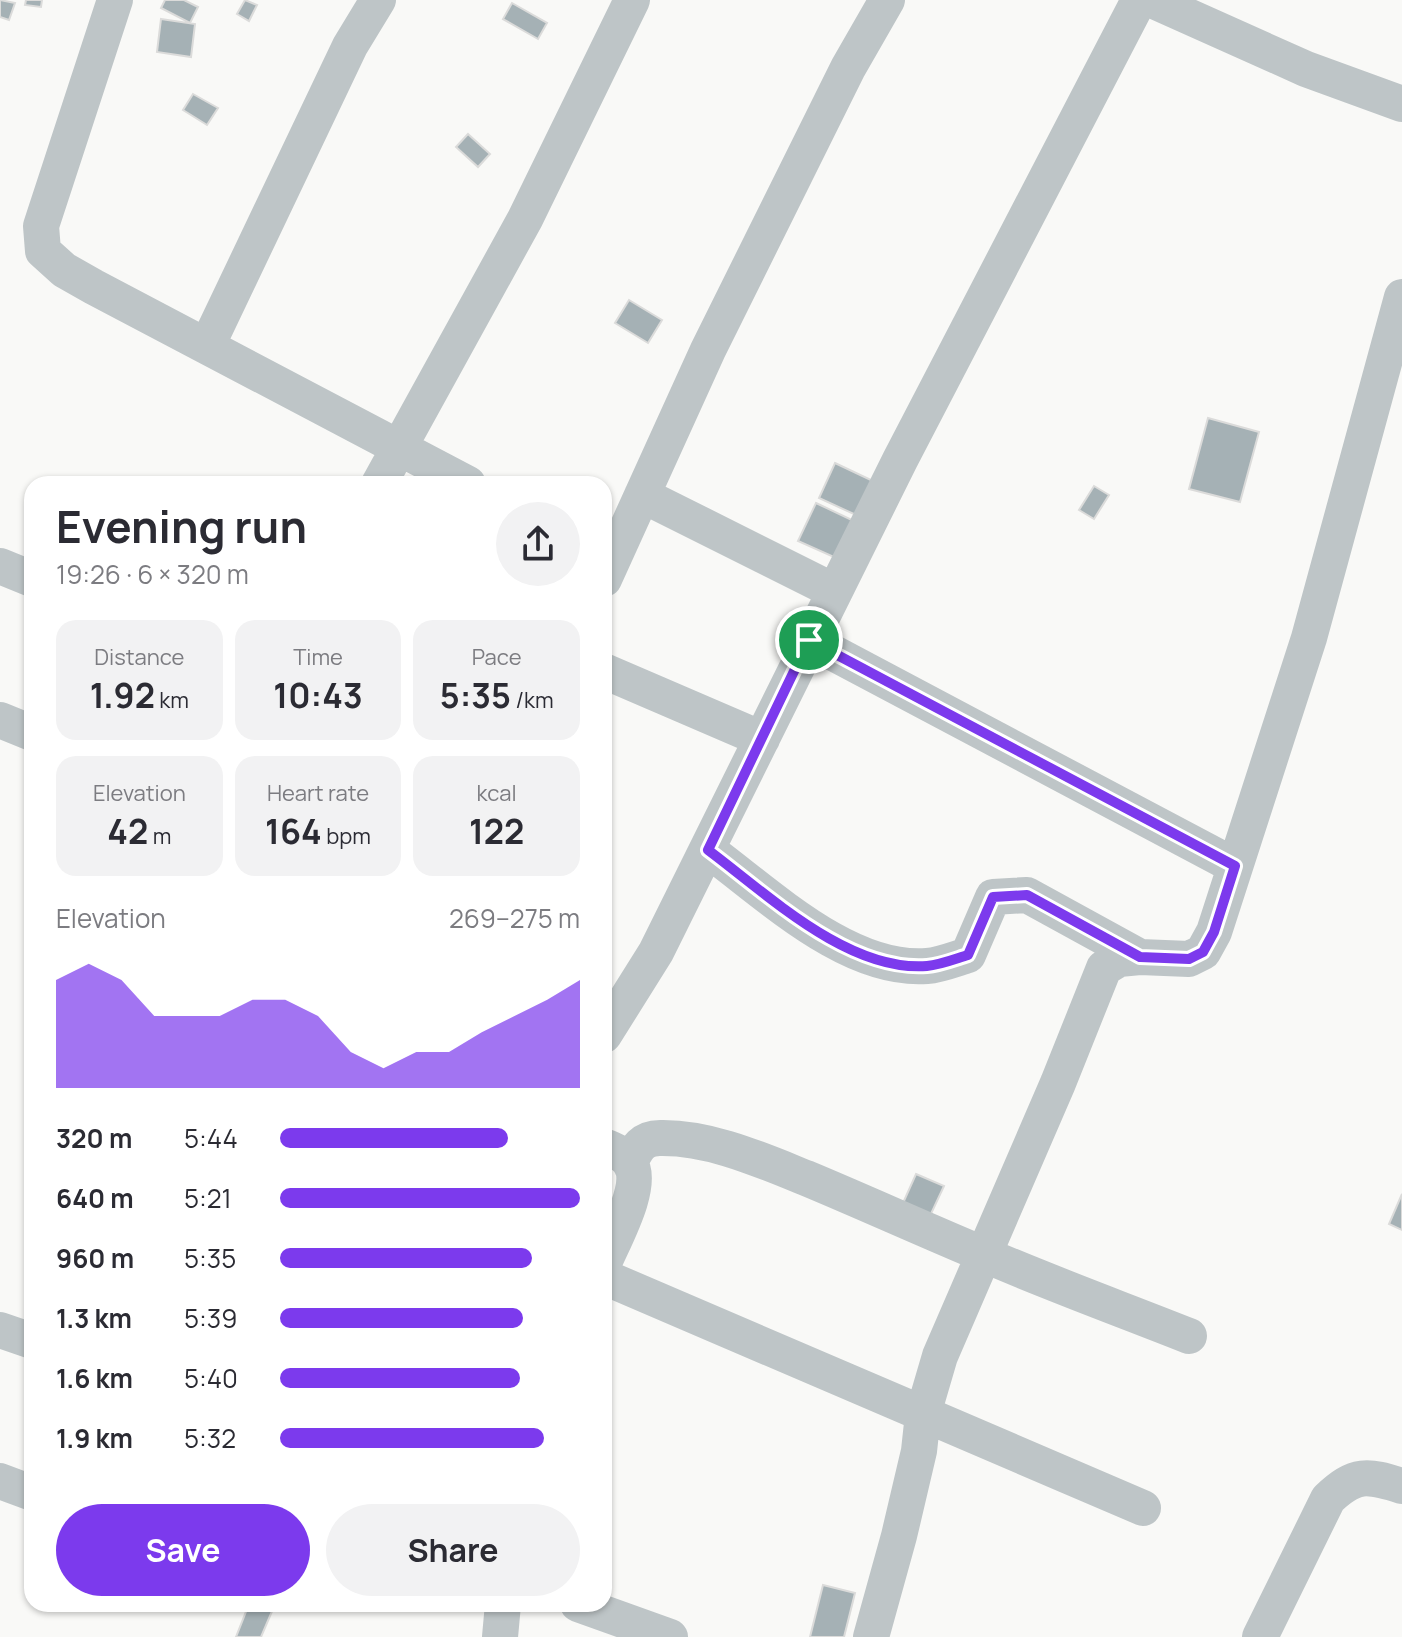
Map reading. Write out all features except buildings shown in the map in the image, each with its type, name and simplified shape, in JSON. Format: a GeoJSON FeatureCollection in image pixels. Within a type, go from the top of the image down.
{"type":"FeatureCollection","features":[{"type":"Feature","properties":{"kind":"street"},"geometry":{"type":"LineString","coordinates":[[115,0],[41,226],[43,251],[64,270],[454,476]]}},
{"type":"Feature","properties":{"kind":"street"},"geometry":{"type":"LineString","coordinates":[[207,346],[350,46],[378,0]]}},
{"type":"Feature","properties":{"kind":"street"},"geometry":{"type":"LineString","coordinates":[[384,476],[525,219],[632,0]]}},
{"type":"Feature","properties":{"kind":"street"},"geometry":{"type":"LineString","coordinates":[[612,555],[708,350],[848,68],[887,0]]}},
{"type":"Feature","properties":{"kind":"street"},"geometry":{"type":"LineString","coordinates":[[612,1022],[656,952],[809,640],[1139,0]]}},
{"type":"Feature","properties":{"kind":"street"},"geometry":{"type":"LineString","coordinates":[[1152,0],[1306,69],[1402,104]]}},
{"type":"Feature","properties":{"kind":"street"},"geometry":{"type":"LineString","coordinates":[[871,1637],[919,1451],[923,1414],[940,1356],[1104,968],[1119,959],[1189,959],[1203,952],[1214,932],[1309,638],[1402,297]]}},
{"type":"Feature","properties":{"kind":"street"},"geometry":{"type":"LineString","coordinates":[[642,495],[834,591]]}},
{"type":"Feature","properties":{"kind":"street"},"geometry":{"type":"LineString","coordinates":[[0,566],[24,576]]}},
{"type":"Feature","properties":{"kind":"street"},"geometry":{"type":"LineString","coordinates":[[809,640],[1235,866]]}},
{"type":"Feature","properties":{"kind":"street"},"geometry":{"type":"LineString","coordinates":[[612,674],[762,739]]}},
{"type":"Feature","properties":{"kind":"street"},"geometry":{"type":"LineString","coordinates":[[0,720],[24,730]]}},
{"type":"Feature","properties":{"kind":"street"},"geometry":{"type":"LineString","coordinates":[[708,850],[849,950],[890,963],[927,966],[968,955],[993,897],[1007,895],[1027,895],[1140,957]]}},
{"type":"Feature","properties":{"kind":"street"},"geometry":{"type":"LineString","coordinates":[[612,1244],[632,1196],[635,1176],[617,1154],[646,1140],[660,1138],[698,1142],[764,1161],[905,1218],[985,1255],[1189,1336]]}},
{"type":"Feature","properties":{"kind":"street"},"geometry":{"type":"LineString","coordinates":[[612,1280],[1143,1508]]}},
{"type":"Feature","properties":{"kind":"street"},"geometry":{"type":"LineString","coordinates":[[0,1330],[24,1338]]}},
{"type":"Feature","properties":{"kind":"street"},"geometry":{"type":"LineString","coordinates":[[1260,1637],[1328,1499],[1346,1482],[1371,1476],[1402,1486]]}},
{"type":"Feature","properties":{"kind":"street"},"geometry":{"type":"LineString","coordinates":[[0,1481],[24,1490]]}},
{"type":"Feature","properties":{"kind":"street"},"geometry":{"type":"LineString","coordinates":[[500,1637],[502,1612]]}},
{"type":"Feature","properties":{"kind":"street"},"geometry":{"type":"LineString","coordinates":[[600,1612],[670,1637]]}},
{"type":"Feature","properties":{"kind":"route"},"geometry":{"type":"LineString","coordinates":[[809,640],[1235,866],[1214,932],[1203,952],[1189,959],[1140,957],[1027,895],[1007,895],[993,897],[968,955],[927,966],[890,963],[849,950],[708,850],[809,640]]}}]}
